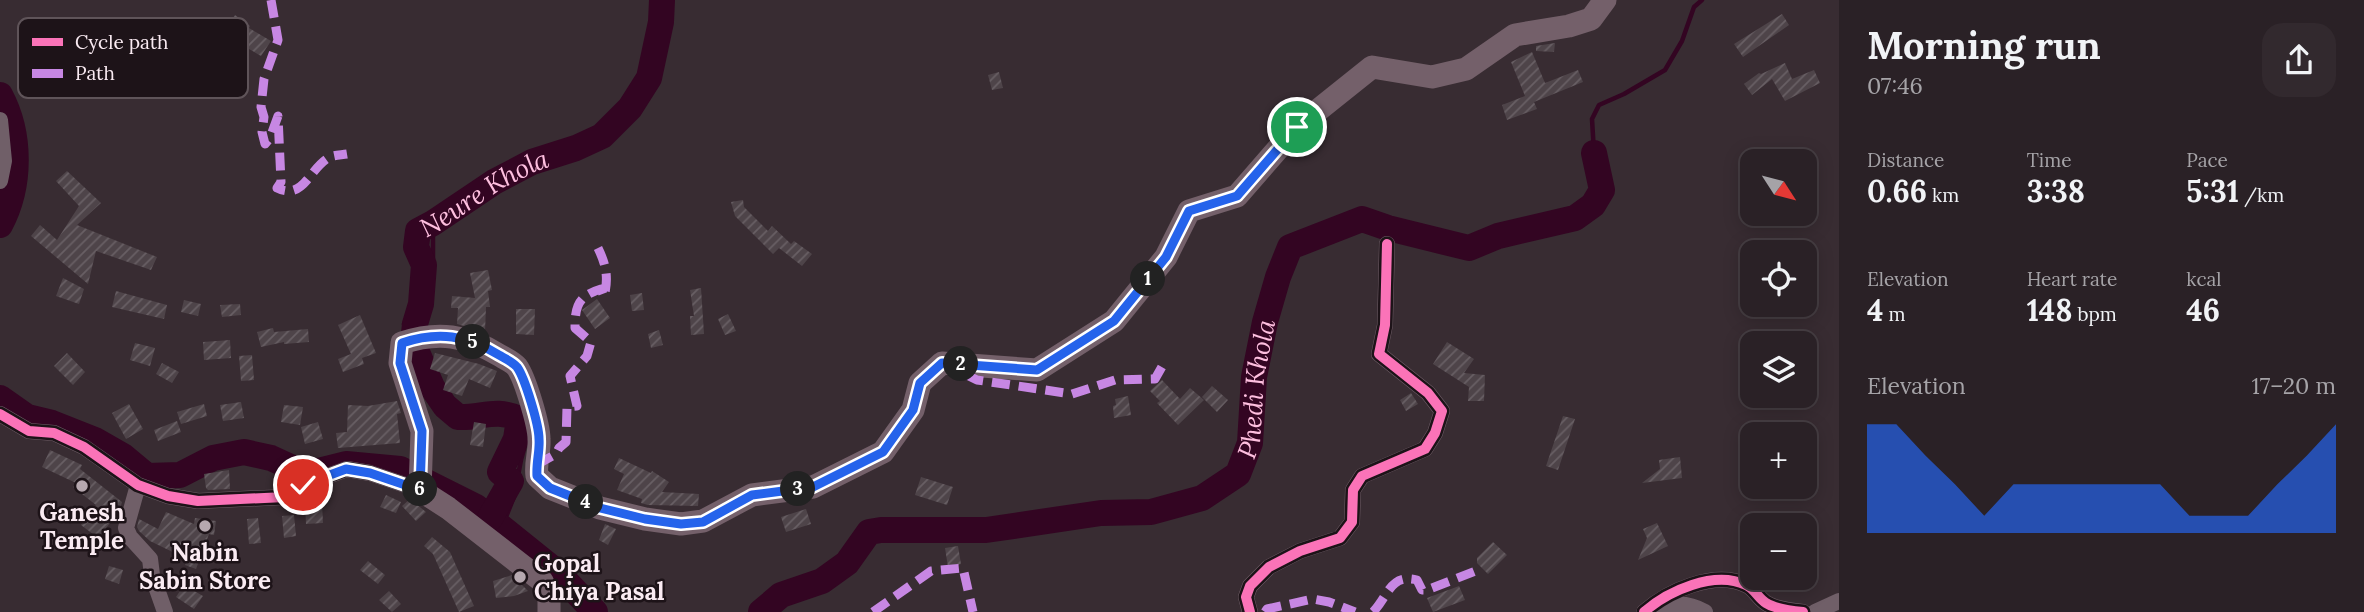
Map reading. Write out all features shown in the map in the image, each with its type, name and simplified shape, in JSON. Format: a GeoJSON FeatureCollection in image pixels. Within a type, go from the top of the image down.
{"type":"FeatureCollection","features":[{"type":"Feature","properties":{"kind":"main road"},"geometry":{"type":"LineString","coordinates":[[549,612],[549,596],[542,580],[448,508],[420,490],[422,431],[400,363],[412,340],[447,335],[481,344],[516,366],[534,412],[539,438],[537,476],[550,488],[600,508],[645,519],[681,524],[703,522],[752,495],[813,487],[883,452],[913,410],[920,383],[942,363],[1037,370],[1114,321],[1166,257],[1189,211],[1237,196],[1297,127],[1372,67],[1432,77],[1466,69],[1515,35],[1569,26],[1591,19],[1605,0]]}},
{"type":"Feature","properties":{"kind":"street"},"geometry":{"type":"LineString","coordinates":[[0,120],[4,161],[0,181]]}},
{"type":"Feature","properties":{"kind":"street"},"geometry":{"type":"LineString","coordinates":[[1250,612],[1245,597],[1250,586],[1269,567],[1300,551],[1340,538],[1353,522],[1353,490],[1362,476],[1425,449],[1435,433],[1441,411],[1428,393],[1380,354],[1385,325],[1387,244]]}},
{"type":"Feature","properties":{"kind":"street"},"geometry":{"type":"LineString","coordinates":[[0,414],[29,430],[54,433],[84,447],[138,485],[168,496],[198,500],[285,497],[303,485],[346,469],[370,473],[420,490]]}},
{"type":"Feature","properties":{"kind":"street"},"geometry":{"type":"LineString","coordinates":[[138,485],[126,528],[130,537],[150,559],[152,575],[165,612]]}},
{"type":"Feature","properties":{"kind":"street"},"geometry":{"type":"LineString","coordinates":[[1643,612],[1653,604],[1692,585],[1732,581],[1748,585],[1766,604],[1803,612]]}},
{"type":"Feature","properties":{"kind":"street"},"geometry":{"type":"LineString","coordinates":[[1815,612],[1839,601]]}},
{"type":"Feature","properties":{"kind":"street"},"geometry":{"type":"LineString","coordinates":[[1653,612],[1667,604],[1693,606],[1705,612]]}},
{"type":"Feature","properties":{"kind":"building"},"geometry":{"type":"Polygon","coordinates":[[[1782,14],[1789,25],[1743,57],[1734,44],[1782,14]]]}},
{"type":"Feature","properties":{"kind":"building"},"geometry":{"type":"Polygon","coordinates":[[[248,25],[249,28],[271,41],[261,56],[248,48],[248,25]]]}},
{"type":"Feature","properties":{"kind":"building"},"geometry":{"type":"Polygon","coordinates":[[[1555,43],[1554,52],[1536,51],[1536,46],[1555,43]]]}},
{"type":"Feature","properties":{"kind":"building"},"geometry":{"type":"Polygon","coordinates":[[[1532,52],[1545,83],[1578,70],[1583,82],[1534,102],[1537,109],[1507,120],[1502,105],[1525,96],[1511,62],[1532,52]]]}},
{"type":"Feature","properties":{"kind":"building"},"geometry":{"type":"Polygon","coordinates":[[[1785,63],[1792,79],[1814,70],[1820,83],[1785,101],[1772,79],[1752,95],[1744,84],[1759,73],[1785,63]]]}},
{"type":"Feature","properties":{"kind":"building"},"geometry":{"type":"Polygon","coordinates":[[[999,72],[1003,88],[992,90],[988,75],[999,72]]]}},
{"type":"Feature","properties":{"kind":"building"},"geometry":{"type":"Polygon","coordinates":[[[67,171],[101,203],[77,225],[157,257],[151,270],[96,251],[88,284],[31,236],[40,225],[57,240],[79,206],[56,181],[67,171]]]}},
{"type":"Feature","properties":{"kind":"building"},"geometry":{"type":"Polygon","coordinates":[[[743,200],[744,207],[768,231],[772,226],[791,244],[794,241],[812,254],[802,266],[779,248],[773,254],[735,216],[731,202],[743,200]]]}},
{"type":"Feature","properties":{"kind":"building"},"geometry":{"type":"Polygon","coordinates":[[[488,270],[492,290],[488,291],[490,307],[486,307],[485,332],[457,324],[458,308],[451,308],[452,296],[475,298],[470,273],[488,270]]]}},
{"type":"Feature","properties":{"kind":"building"},"geometry":{"type":"Polygon","coordinates":[[[63,278],[84,289],[79,304],[56,296],[63,278]]]}},
{"type":"Feature","properties":{"kind":"building"},"geometry":{"type":"Polygon","coordinates":[[[701,288],[704,334],[691,335],[690,316],[694,316],[690,290],[701,288]]]}},
{"type":"Feature","properties":{"kind":"building"},"geometry":{"type":"Polygon","coordinates":[[[116,291],[167,305],[164,319],[112,307],[116,291]]]}},
{"type":"Feature","properties":{"kind":"building"},"geometry":{"type":"Polygon","coordinates":[[[642,293],[644,310],[632,311],[630,295],[642,293]]]}},
{"type":"Feature","properties":{"kind":"building"},"geometry":{"type":"Polygon","coordinates":[[[597,299],[610,318],[595,329],[582,310],[597,299]]]}},
{"type":"Feature","properties":{"kind":"building"},"geometry":{"type":"Polygon","coordinates":[[[184,300],[201,304],[198,316],[181,312],[184,300]]]}},
{"type":"Feature","properties":{"kind":"building"},"geometry":{"type":"Polygon","coordinates":[[[240,304],[241,315],[222,317],[220,305],[240,304]]]}},
{"type":"Feature","properties":{"kind":"building"},"geometry":{"type":"Polygon","coordinates":[[[516,309],[535,309],[534,335],[516,334],[516,309]]]}},
{"type":"Feature","properties":{"kind":"building"},"geometry":{"type":"Polygon","coordinates":[[[728,314],[736,331],[725,335],[718,319],[728,314]]]}},
{"type":"Feature","properties":{"kind":"building"},"geometry":{"type":"Polygon","coordinates":[[[360,315],[376,353],[362,358],[364,364],[343,372],[338,359],[351,354],[338,325],[360,315]]]}},
{"type":"Feature","properties":{"kind":"building"},"geometry":{"type":"Polygon","coordinates":[[[273,328],[274,332],[308,329],[309,342],[284,342],[261,347],[257,332],[273,328]]]}},
{"type":"Feature","properties":{"kind":"building"},"geometry":{"type":"Polygon","coordinates":[[[659,330],[663,345],[651,348],[648,334],[659,330]]]}},
{"type":"Feature","properties":{"kind":"building"},"geometry":{"type":"Polygon","coordinates":[[[230,340],[231,358],[204,360],[203,342],[230,340]]]}},
{"type":"Feature","properties":{"kind":"building"},"geometry":{"type":"Polygon","coordinates":[[[1447,342],[1474,359],[1464,373],[1485,375],[1484,401],[1468,401],[1469,387],[1433,364],[1447,342]]]}},
{"type":"Feature","properties":{"kind":"building"},"geometry":{"type":"Polygon","coordinates":[[[135,343],[155,348],[150,366],[130,360],[135,343]]]}},
{"type":"Feature","properties":{"kind":"building"},"geometry":{"type":"Polygon","coordinates":[[[67,353],[85,372],[73,385],[54,366],[67,353]]]}},
{"type":"Feature","properties":{"kind":"building"},"geometry":{"type":"Polygon","coordinates":[[[435,353],[497,371],[490,388],[469,379],[462,396],[443,390],[448,375],[430,369],[435,353]]]}},
{"type":"Feature","properties":{"kind":"building"},"geometry":{"type":"Polygon","coordinates":[[[252,355],[254,380],[241,381],[239,356],[252,355]]]}},
{"type":"Feature","properties":{"kind":"building"},"geometry":{"type":"Polygon","coordinates":[[[162,363],[179,372],[172,383],[156,374],[162,363]]]}},
{"type":"Feature","properties":{"kind":"building"},"geometry":{"type":"Polygon","coordinates":[[[1162,380],[1180,399],[1190,388],[1204,400],[1178,425],[1157,403],[1160,401],[1150,391],[1162,380]]]}},
{"type":"Feature","properties":{"kind":"building"},"geometry":{"type":"Polygon","coordinates":[[[1212,386],[1228,400],[1217,412],[1202,397],[1212,386]]]}},
{"type":"Feature","properties":{"kind":"building"},"geometry":{"type":"Polygon","coordinates":[[[1411,393],[1418,404],[1406,411],[1400,400],[1411,393]]]}},
{"type":"Feature","properties":{"kind":"building"},"geometry":{"type":"Polygon","coordinates":[[[1128,396],[1131,415],[1114,418],[1115,399],[1128,396]]]}},
{"type":"Feature","properties":{"kind":"building"},"geometry":{"type":"Polygon","coordinates":[[[397,401],[401,413],[397,414],[400,443],[338,448],[336,433],[347,432],[348,405],[368,406],[397,401]]]}},
{"type":"Feature","properties":{"kind":"building"},"geometry":{"type":"Polygon","coordinates":[[[241,402],[244,418],[223,421],[220,405],[241,402]]]}},
{"type":"Feature","properties":{"kind":"building"},"geometry":{"type":"Polygon","coordinates":[[[129,404],[143,429],[126,439],[112,413],[129,404]]]}},
{"type":"Feature","properties":{"kind":"building"},"geometry":{"type":"Polygon","coordinates":[[[204,404],[207,416],[181,424],[177,412],[204,404]]]}},
{"type":"Feature","properties":{"kind":"building"},"geometry":{"type":"Polygon","coordinates":[[[284,405],[303,407],[300,425],[281,422],[284,405]]]}},
{"type":"Feature","properties":{"kind":"building"},"geometry":{"type":"Polygon","coordinates":[[[1563,416],[1575,419],[1558,470],[1546,466],[1563,416]]]}},
{"type":"Feature","properties":{"kind":"building"},"geometry":{"type":"Polygon","coordinates":[[[177,421],[181,432],[158,441],[154,430],[177,421]]]}},
{"type":"Feature","properties":{"kind":"building"},"geometry":{"type":"Polygon","coordinates":[[[318,422],[323,439],[305,444],[301,427],[318,422]]]}},
{"type":"Feature","properties":{"kind":"building"},"geometry":{"type":"Polygon","coordinates":[[[474,422],[486,424],[483,447],[470,445],[474,422]]]}},
{"type":"Feature","properties":{"kind":"building"},"geometry":{"type":"Polygon","coordinates":[[[50,450],[82,465],[80,469],[122,502],[117,520],[114,518],[98,538],[81,525],[96,505],[73,487],[76,483],[42,467],[50,450]]]}},
{"type":"Feature","properties":{"kind":"building"},"geometry":{"type":"Polygon","coordinates":[[[1680,457],[1682,478],[1642,483],[1660,469],[1659,460],[1680,457]]]}},
{"type":"Feature","properties":{"kind":"building"},"geometry":{"type":"Polygon","coordinates":[[[619,458],[651,473],[652,471],[669,482],[662,492],[699,494],[698,506],[648,505],[641,503],[642,499],[617,490],[624,474],[614,469],[619,458]]]}},
{"type":"Feature","properties":{"kind":"building"},"geometry":{"type":"Polygon","coordinates":[[[229,470],[230,489],[206,488],[204,474],[229,470]]]}},
{"type":"Feature","properties":{"kind":"building"},"geometry":{"type":"Polygon","coordinates":[[[921,477],[953,487],[947,505],[915,495],[921,477]]]}},
{"type":"Feature","properties":{"kind":"building"},"geometry":{"type":"Polygon","coordinates":[[[386,495],[401,502],[396,513],[380,507],[386,495]]]}},
{"type":"Feature","properties":{"kind":"building"},"geometry":{"type":"Polygon","coordinates":[[[410,499],[426,512],[416,521],[402,506],[410,499]]]}},
{"type":"Feature","properties":{"kind":"building"},"geometry":{"type":"Polygon","coordinates":[[[322,503],[323,523],[306,524],[305,504],[322,503]]]}},
{"type":"Feature","properties":{"kind":"building"},"geometry":{"type":"Polygon","coordinates":[[[806,509],[811,524],[786,532],[781,517],[806,509]]]}},
{"type":"Feature","properties":{"kind":"building"},"geometry":{"type":"Polygon","coordinates":[[[166,512],[194,524],[195,518],[216,521],[214,535],[209,534],[196,569],[185,565],[187,559],[150,541],[139,531],[139,519],[158,529],[166,512]]]}},
{"type":"Feature","properties":{"kind":"building"},"geometry":{"type":"Polygon","coordinates":[[[294,515],[296,536],[284,538],[282,516],[294,515]]]}},
{"type":"Feature","properties":{"kind":"building"},"geometry":{"type":"Polygon","coordinates":[[[258,518],[261,543],[249,544],[247,519],[258,518]]]}},
{"type":"Feature","properties":{"kind":"building"},"geometry":{"type":"Polygon","coordinates":[[[1657,523],[1668,546],[1638,560],[1647,538],[1643,529],[1657,523]]]}},
{"type":"Feature","properties":{"kind":"building"},"geometry":{"type":"Polygon","coordinates":[[[605,524],[616,529],[608,545],[599,540],[605,524]]]}},
{"type":"Feature","properties":{"kind":"building"},"geometry":{"type":"Polygon","coordinates":[[[432,537],[450,552],[474,606],[459,612],[433,554],[424,546],[432,537]]]}},
{"type":"Feature","properties":{"kind":"building"},"geometry":{"type":"Polygon","coordinates":[[[1493,542],[1507,555],[1488,574],[1477,563],[1477,558],[1493,542]]]}},
{"type":"Feature","properties":{"kind":"building"},"geometry":{"type":"Polygon","coordinates":[[[958,546],[961,564],[948,567],[945,548],[958,546]]]}},
{"type":"Feature","properties":{"kind":"building"},"geometry":{"type":"Polygon","coordinates":[[[368,561],[385,575],[378,584],[360,570],[368,561]]]}},
{"type":"Feature","properties":{"kind":"building"},"geometry":{"type":"Polygon","coordinates":[[[109,566],[123,570],[119,584],[105,579],[109,566]]]}},
{"type":"Feature","properties":{"kind":"building"},"geometry":{"type":"Polygon","coordinates":[[[512,575],[528,591],[496,598],[493,581],[512,575]]]}},
{"type":"Feature","properties":{"kind":"building"},"geometry":{"type":"Polygon","coordinates":[[[184,585],[203,596],[194,609],[176,597],[184,585]]]}},
{"type":"Feature","properties":{"kind":"building"},"geometry":{"type":"Polygon","coordinates":[[[1459,586],[1465,600],[1433,612],[1427,598],[1459,586]]]}},
{"type":"Feature","properties":{"kind":"building"},"geometry":{"type":"Polygon","coordinates":[[[389,591],[401,604],[392,612],[379,600],[389,591]]]}},
{"type":"Feature","properties":{"kind":"waterway","name":"Neure Khola"},"geometry":{"type":"LineString","coordinates":[[490,518],[511,481],[500,472],[516,439],[519,419],[503,414],[458,417],[445,406],[432,387],[413,343],[421,304],[424,265],[416,247],[418,231],[494,182],[532,162],[576,148],[602,136],[630,108],[649,78],[661,22],[662,0]]}},
{"type":"Feature","properties":{"kind":"waterway"},"geometry":{"type":"LineString","coordinates":[[1594,153],[1592,119],[1599,105],[1665,70],[1682,41],[1694,7],[1702,0]]}},
{"type":"Feature","properties":{"kind":"waterway"},"geometry":{"type":"LineString","coordinates":[[0,95],[12,126],[16,160],[12,194],[0,225]]}},
{"type":"Feature","properties":{"kind":"waterway","name":"Phedi Khola"},"geometry":{"type":"LineString","coordinates":[[761,612],[781,595],[822,581],[847,563],[869,532],[986,530],[1101,513],[1151,512],[1202,498],[1238,474],[1250,443],[1254,377],[1265,322],[1290,247],[1362,219],[1469,248],[1498,236],[1575,218],[1593,205],[1602,190],[1594,153]]}},
{"type":"Feature","properties":{"kind":"waterway","name":"Neure Khola"},"geometry":{"type":"LineString","coordinates":[[404,324],[433,258],[433,223]]}},
{"type":"Feature","properties":{"kind":"waterway"},"geometry":{"type":"LineString","coordinates":[[413,363],[438,409],[453,420],[503,415],[523,416],[525,420]]}},
{"type":"Feature","properties":{"kind":"waterway"},"geometry":{"type":"LineString","coordinates":[[0,398],[27,417],[52,423],[95,440],[123,456],[147,476],[180,475],[213,458],[244,452],[271,458],[295,469],[318,471],[346,464],[400,469],[476,507],[558,573],[595,612]]}},
{"type":"Feature","properties":{"kind":"waterway"},"geometry":{"type":"LineString","coordinates":[[506,531],[506,517],[514,497],[529,431]]}},
{"type":"Feature","properties":{"kind":"marked path"},"geometry":{"type":"LineString","coordinates":[[271,0],[278,40],[264,79],[261,107],[265,144],[278,116],[281,182],[277,188],[294,190],[306,182],[330,157],[347,154]]}},
{"type":"Feature","properties":{"kind":"marked path"},"geometry":{"type":"LineString","coordinates":[[536,465],[556,454],[566,442],[567,407],[577,406],[570,376],[587,356],[591,342],[575,328],[577,308],[587,295],[601,289],[604,297],[606,290],[606,271],[597,246]]}},
{"type":"Feature","properties":{"kind":"marked path"},"geometry":{"type":"LineString","coordinates":[[942,363],[977,380],[1072,394],[1115,380],[1155,379],[1164,363]]}},
{"type":"Feature","properties":{"kind":"marked path"},"geometry":{"type":"LineString","coordinates":[[873,612],[931,571],[963,568],[973,612]]}},
{"type":"Feature","properties":{"kind":"marked path"},"geometry":{"type":"LineString","coordinates":[[1373,612],[1390,588],[1401,580],[1417,580],[1422,590],[1427,590],[1478,570]]}},
{"type":"Feature","properties":{"kind":"marked path"},"geometry":{"type":"LineString","coordinates":[[1265,612],[1267,609],[1313,599],[1355,612]]}},
{"type":"Feature","properties":{"kind":"cycle path"},"geometry":{"type":"LineString","coordinates":[[1250,612],[1246,597],[1250,586],[1269,567],[1300,551],[1340,538],[1352,522],[1353,490],[1362,476],[1425,449],[1435,433],[1442,411],[1428,393],[1379,354],[1385,325],[1387,244]]}},
{"type":"Feature","properties":{"kind":"cycle path"},"geometry":{"type":"LineString","coordinates":[[0,414],[29,431],[54,433],[84,447],[138,485],[168,496],[198,501],[285,497],[303,485],[347,469],[370,473],[420,490]]}},
{"type":"Feature","properties":{"kind":"cycle path"},"geometry":{"type":"LineString","coordinates":[[1644,612],[1678,590],[1706,581],[1720,580],[1746,585],[1774,607],[1803,612]]}},
{"type":"Feature","properties":{"kind":"place","name":"Ganesh Temple"},"geometry":{"type":"Point","coordinates":[82,486]}},
{"type":"Feature","properties":{"kind":"place","name":"Nabin Sabin Store"},"geometry":{"type":"Point","coordinates":[205,526]}},
{"type":"Feature","properties":{"kind":"place","name":"Gopal Chiya Pasal"},"geometry":{"type":"Point","coordinates":[520,577]}},
{"type":"Feature","properties":{"kind":"route"},"geometry":{"type":"LineString","coordinates":[[303,485],[346,469],[370,473],[420,490],[422,431],[400,363],[402,343],[422,337],[447,335],[481,344],[516,366],[534,412],[539,438],[537,476],[550,488],[600,508],[681,524],[703,522],[752,495],[813,487],[883,452],[913,410],[920,383],[942,363],[1037,370],[1114,321],[1166,257],[1189,211],[1237,196],[1297,127]]}}]}
